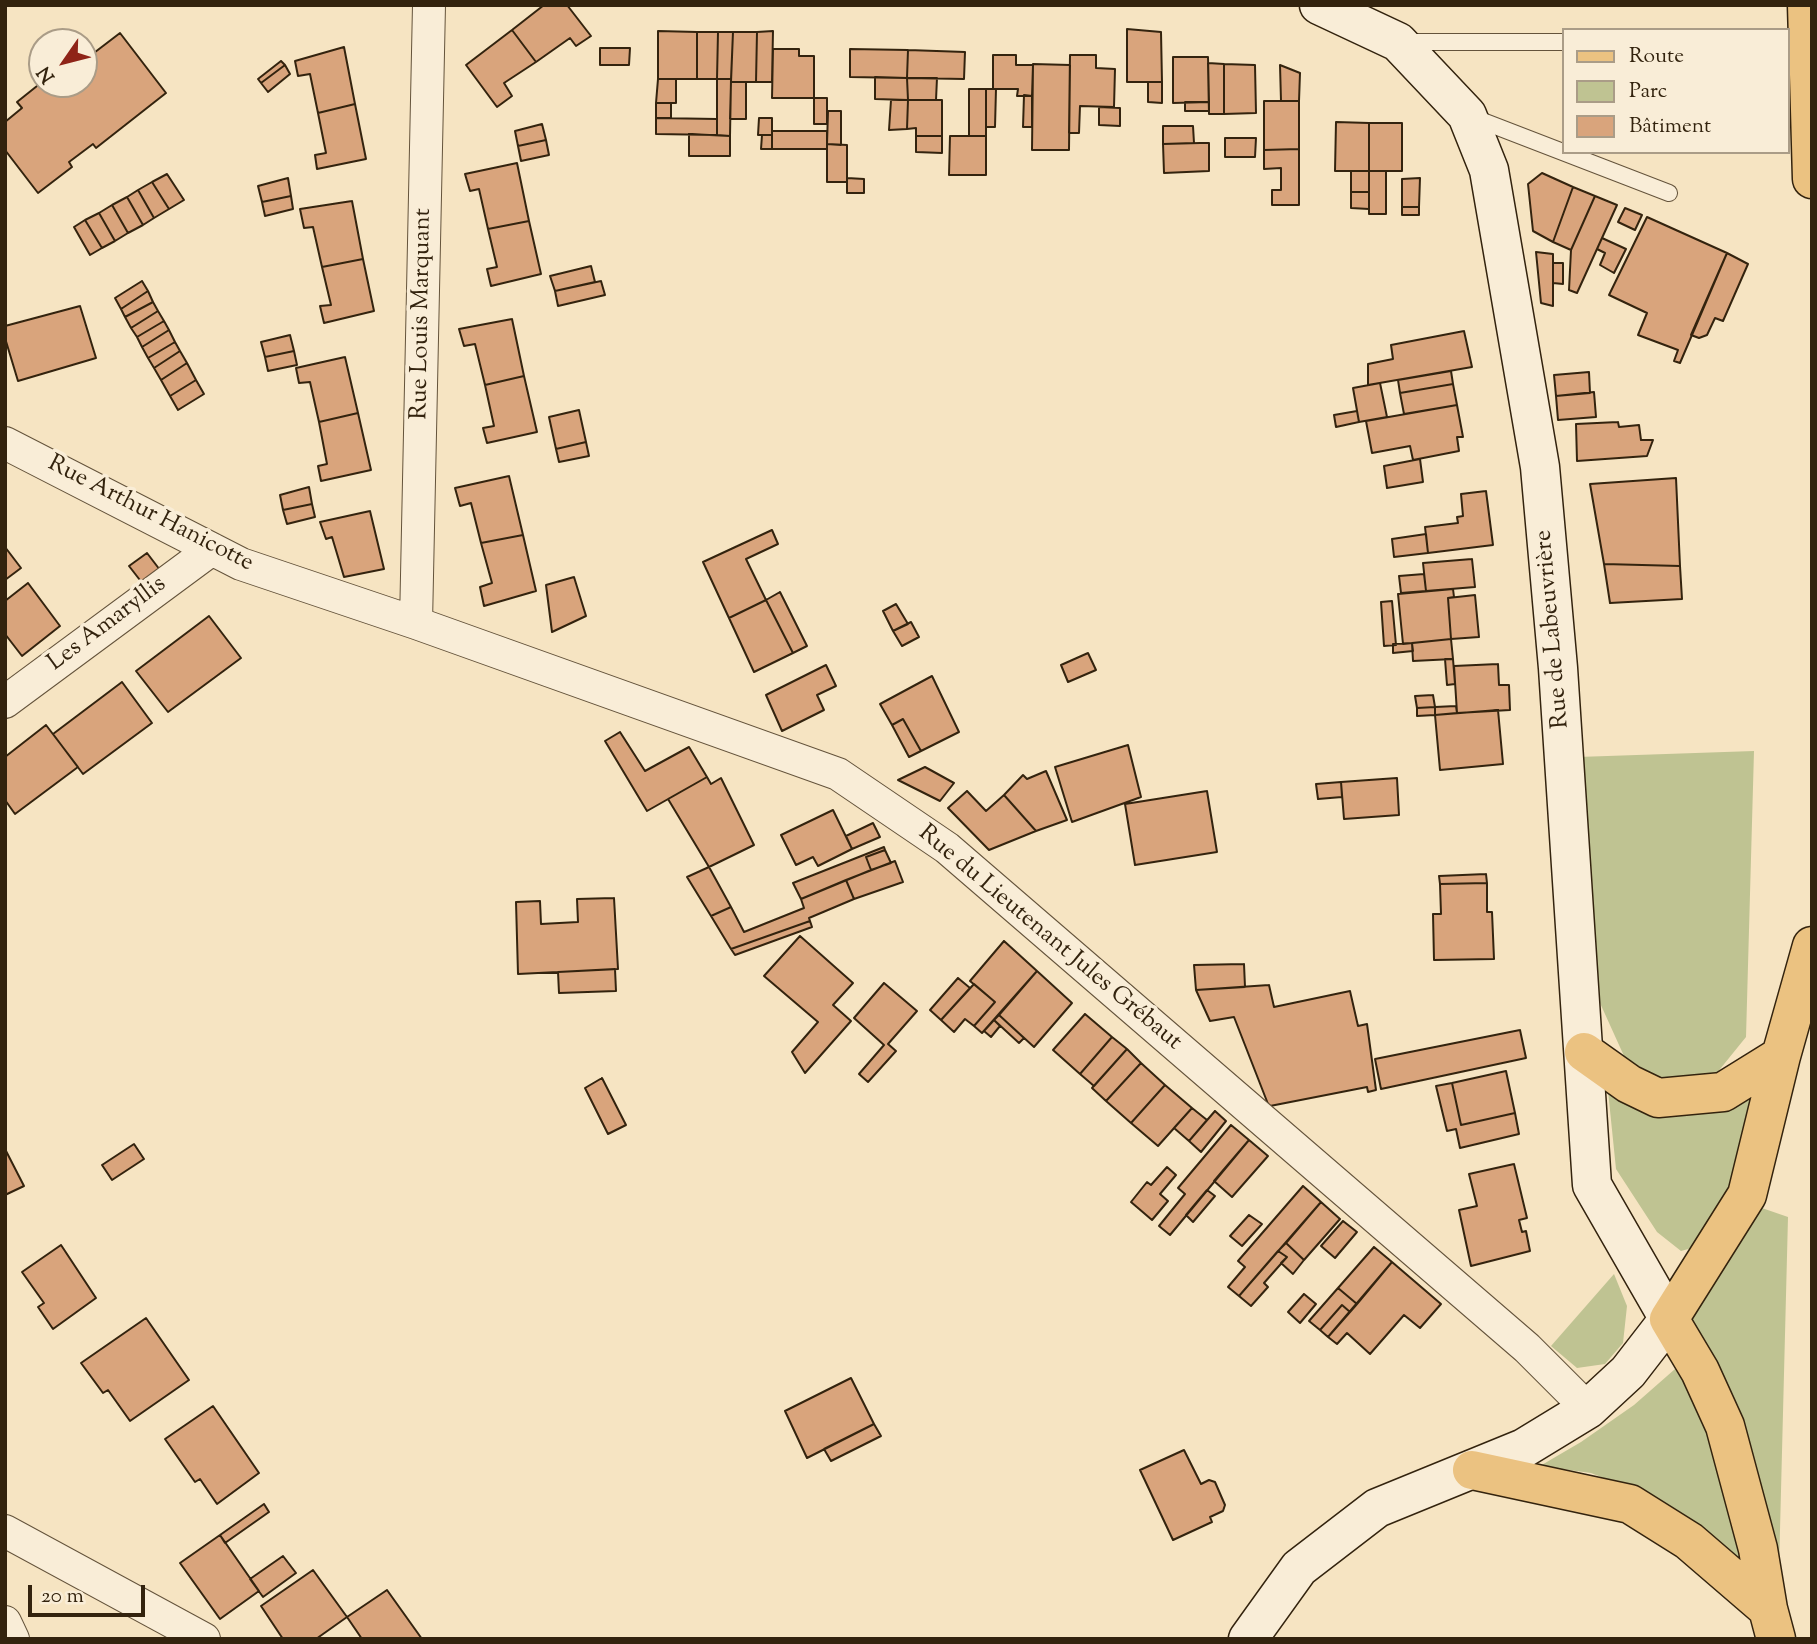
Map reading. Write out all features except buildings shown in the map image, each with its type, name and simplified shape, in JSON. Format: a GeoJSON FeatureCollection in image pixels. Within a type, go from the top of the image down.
{"type":"FeatureCollection","features":[{"type":"Feature","properties":{"kind":"main road"},"geometry":{"type":"LineString","coordinates":[[1807,5],[1812,179]]}},
{"type":"Feature","properties":{"kind":"main road"},"geometry":{"type":"LineString","coordinates":[[1772,1624],[1758,1549],[1725,1426],[1700,1371],[1668,1319],[1747,1195],[1781,1056],[1812,946]]}},
{"type":"Feature","properties":{"kind":"main road"},"geometry":{"type":"LineString","coordinates":[[1584,1052],[1629,1084],[1658,1098],[1723,1092],[1781,1056]]}},
{"type":"Feature","properties":{"kind":"main road"},"geometry":{"type":"LineString","coordinates":[[1472,1470],[1630,1504],[1689,1541],[1772,1624]]}},
{"type":"Feature","properties":{"kind":"street","name":"Rue Louis Marquant"},"geometry":{"type":"LineString","coordinates":[[416,623],[429,5]]}},
{"type":"Feature","properties":{"kind":"street","name":"Rue de Labeuvrière"},"geometry":{"type":"LineString","coordinates":[[1319,5],[1398,42],[1467,115],[1489,170],[1540,467],[1558,668],[1592,1185],[1668,1319]]}},
{"type":"Feature","properties":{"kind":"street","name":"Rue Arthur Hanicotte"},"geometry":{"type":"LineString","coordinates":[[5,443],[241,565],[416,623]]}},
{"type":"Feature","properties":{"kind":"street","name":"Les Amaryllis"},"geometry":{"type":"LineString","coordinates":[[5,702],[212,549]]}},
{"type":"Feature","properties":{"kind":"street","name":"Rue du Lieutenant Jules Grébaut"},"geometry":{"type":"LineString","coordinates":[[416,623],[838,774],[947,848],[1527,1348],[1588,1409]]}},
{"type":"Feature","properties":{"kind":"street"},"geometry":{"type":"LineString","coordinates":[[1248,1639],[1299,1568],[1377,1508],[1524,1448],[1588,1409],[1628,1372],[1668,1319]]}},
{"type":"Feature","properties":{"kind":"street"},"geometry":{"type":"LineString","coordinates":[[5,1531],[204,1639]]}},
{"type":"Feature","properties":{"kind":"street"},"geometry":{"type":"LineString","coordinates":[[5,1622],[13,1639]]}},
{"type":"Feature","properties":{"kind":"lane"},"geometry":{"type":"LineString","coordinates":[[1398,42],[1562,42]]}},
{"type":"Feature","properties":{"kind":"lane"},"geometry":{"type":"LineString","coordinates":[[1467,115],[1562,152]]}},
{"type":"Feature","properties":{"kind":"lane"},"geometry":{"type":"LineString","coordinates":[[1567,154],[1670,194]]}},
{"type":"Feature","properties":{"kind":"green space"},"geometry":{"type":"Polygon","coordinates":[[[1754,751],[1746,1037],[1712,1079],[1665,1084],[1624,1056],[1600,1003],[1578,757],[1754,751]]]}},
{"type":"Feature","properties":{"kind":"green space"},"geometry":{"type":"Polygon","coordinates":[[[1607,1081],[1756,1093],[1743,1181],[1706,1244],[1681,1251],[1657,1232],[1616,1169],[1607,1081]]]}},
{"type":"Feature","properties":{"kind":"green space"},"geometry":{"type":"Polygon","coordinates":[[[1759,1207],[1788,1217],[1779,1569],[1690,1321],[1759,1207]]]}},
{"type":"Feature","properties":{"kind":"green space"},"geometry":{"type":"Polygon","coordinates":[[[1614,1274],[1627,1306],[1623,1343],[1605,1364],[1577,1368],[1551,1346],[1614,1274]]]}},
{"type":"Feature","properties":{"kind":"green space"},"geometry":{"type":"Polygon","coordinates":[[[1683,1362],[1731,1498],[1753,1575],[1712,1535],[1664,1502],[1591,1473],[1540,1466],[1581,1442],[1634,1405],[1683,1362]]]}}]}
